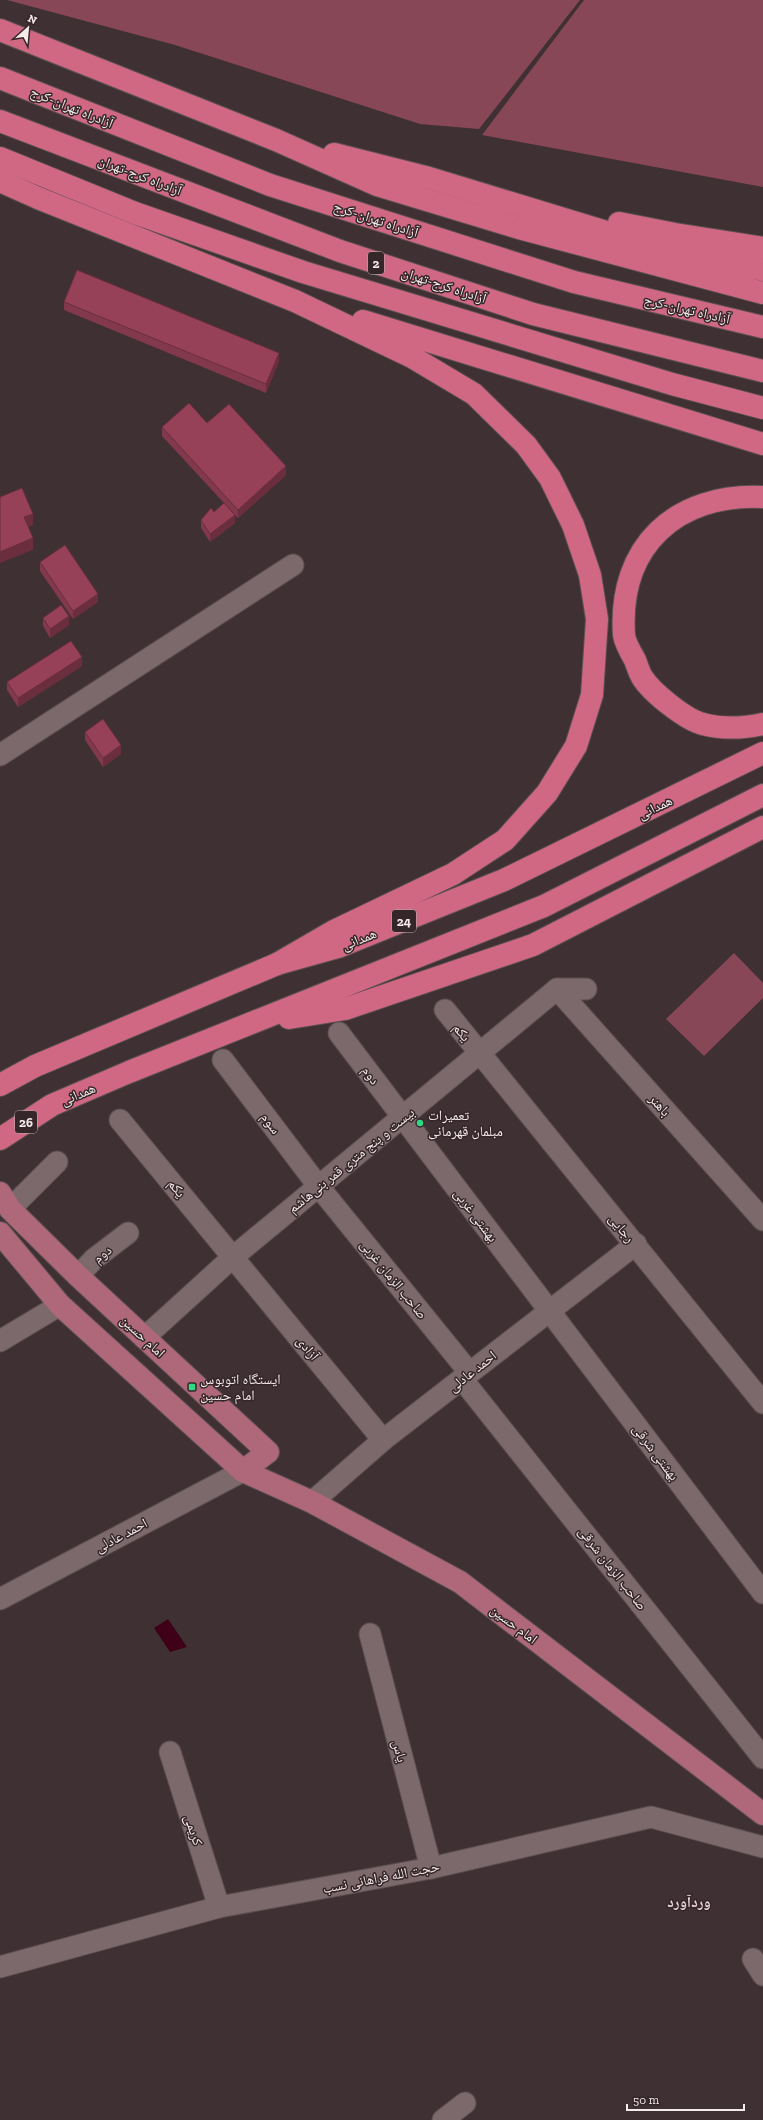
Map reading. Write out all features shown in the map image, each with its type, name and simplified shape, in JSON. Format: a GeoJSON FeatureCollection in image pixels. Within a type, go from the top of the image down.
{"type":"FeatureCollection","features":[{"type":"Feature","properties":{"kind":"highway"},"geometry":{"type":"LineString","coordinates":[[0,30],[276,140],[377,184],[519,228],[763,293]]}},
{"type":"Feature","properties":{"kind":"highway","name":"آزادراه تهران-کرج"},"geometry":{"type":"LineString","coordinates":[[0,78],[270,185],[574,282],[763,327]]}},
{"type":"Feature","properties":{"kind":"highway","name":"آزادراه کرج-تهران"},"geometry":{"type":"LineString","coordinates":[[0,121],[340,251],[533,314],[763,371]]}},
{"type":"Feature","properties":{"kind":"highway"},"geometry":{"type":"LineString","coordinates":[[276,140],[429,178],[659,248],[763,270]]}},
{"type":"Feature","properties":{"kind":"highway"},"geometry":{"type":"LineString","coordinates":[[0,158],[135,213],[303,272],[672,384],[763,408]]}},
{"type":"Feature","properties":{"kind":"highway"},"geometry":{"type":"LineString","coordinates":[[0,181],[38,198],[295,300],[412,357],[474,394],[526,445],[550,478],[572,525],[590,575],[597,619],[592,695],[576,746],[547,792],[505,840],[454,874],[334,931],[277,964]]}},
{"type":"Feature","properties":{"kind":"highway"},"geometry":{"type":"LineString","coordinates":[[482,195],[675,234],[763,248]]}},
{"type":"Feature","properties":{"kind":"highway"},"geometry":{"type":"LineString","coordinates":[[295,300],[763,444]]}},
{"type":"Feature","properties":{"kind":"highway"},"geometry":{"type":"LineString","coordinates":[[763,497],[744,496],[704,503],[670,519],[642,549],[626,591],[624,636],[642,677],[672,708],[702,724],[747,728],[763,724]]}},
{"type":"Feature","properties":{"kind":"highway","name":"همدانی"},"geometry":{"type":"LineString","coordinates":[[0,1085],[35,1066],[277,964],[338,947],[504,880],[763,753]]}},
{"type":"Feature","properties":{"kind":"highway","name":"همدانی"},"geometry":{"type":"LineString","coordinates":[[0,1139],[52,1105],[129,1072],[544,906],[763,795]]}},
{"type":"Feature","properties":{"kind":"highway"},"geometry":{"type":"LineString","coordinates":[[252,1024],[345,1009],[533,945],[763,827]]}},
{"type":"Feature","properties":{"kind":"main road","name":"امام حسین"},"geometry":{"type":"LineString","coordinates":[[5,1201],[78,1276],[268,1452],[242,1471]]}},
{"type":"Feature","properties":{"kind":"main road","name":"امام حسین"},"geometry":{"type":"LineString","coordinates":[[0,1233],[60,1305],[242,1471],[312,1502],[460,1582],[763,1814]]}},
{"type":"Feature","properties":{"kind":"street"},"geometry":{"type":"LineString","coordinates":[[0,755],[293,565]]}},
{"type":"Feature","properties":{"kind":"street"},"geometry":{"type":"LineString","coordinates":[[557,989],[586,989]]}},
{"type":"Feature","properties":{"kind":"street","name":"بیست و پنج متری قمر بنی‌هاشم"},"geometry":{"type":"LineString","coordinates":[[144,1338],[233,1257],[557,989]]}},
{"type":"Feature","properties":{"kind":"street","name":"باهنر"},"geometry":{"type":"LineString","coordinates":[[557,989],[763,1220]]}},
{"type":"Feature","properties":{"kind":"street","name":"یکم"},"geometry":{"type":"LineString","coordinates":[[444,1010],[480,1054]]}},
{"type":"Feature","properties":{"kind":"street","name":"دوم"},"geometry":{"type":"LineString","coordinates":[[339,1033],[403,1117]]}},
{"type":"Feature","properties":{"kind":"street","name":"رجایی"},"geometry":{"type":"LineString","coordinates":[[480,1054],[636,1244],[763,1403]]}},
{"type":"Feature","properties":{"kind":"street","name":"سوم"},"geometry":{"type":"LineString","coordinates":[[223,1060],[319,1186]]}},
{"type":"Feature","properties":{"kind":"street","name":"بهشتی غربی"},"geometry":{"type":"LineString","coordinates":[[403,1117],[549,1312]]}},
{"type":"Feature","properties":{"kind":"street","name":"یکم"},"geometry":{"type":"LineString","coordinates":[[120,1120],[233,1257]]}},
{"type":"Feature","properties":{"kind":"street"},"geometry":{"type":"LineString","coordinates":[[5,1201],[57,1162]]}},
{"type":"Feature","properties":{"kind":"street","name":"صاحب الزمان غربی"},"geometry":{"type":"LineString","coordinates":[[319,1186],[466,1376]]}},
{"type":"Feature","properties":{"kind":"street","name":"دوم"},"geometry":{"type":"LineString","coordinates":[[78,1276],[94,1259],[128,1233]]}},
{"type":"Feature","properties":{"kind":"street","name":"احمد عادلی"},"geometry":{"type":"LineString","coordinates":[[312,1502],[383,1440],[636,1244]]}},
{"type":"Feature","properties":{"kind":"street","name":"آزادی"},"geometry":{"type":"LineString","coordinates":[[233,1257],[383,1440]]}},
{"type":"Feature","properties":{"kind":"street"},"geometry":{"type":"LineString","coordinates":[[0,1341],[60,1305]]}},
{"type":"Feature","properties":{"kind":"street","name":"بهشتی شرقی"},"geometry":{"type":"LineString","coordinates":[[549,1312],[763,1593]]}},
{"type":"Feature","properties":{"kind":"street","name":"صاحب الزمان شرقی"},"geometry":{"type":"LineString","coordinates":[[466,1376],[763,1758]]}},
{"type":"Feature","properties":{"kind":"street","name":"احمد عادلی"},"geometry":{"type":"LineString","coordinates":[[0,1599],[242,1471]]}},
{"type":"Feature","properties":{"kind":"street","name":"یاس"},"geometry":{"type":"LineString","coordinates":[[370,1634],[431,1868]]}},
{"type":"Feature","properties":{"kind":"street","name":"کریمی"},"geometry":{"type":"LineString","coordinates":[[170,1752],[219,1907]]}},
{"type":"Feature","properties":{"kind":"street","name":"حجت الله فراهانی نسب"},"geometry":{"type":"LineString","coordinates":[[0,1967],[219,1907],[431,1868],[651,1816],[763,1847]]}},
{"type":"Feature","properties":{"kind":"street"},"geometry":{"type":"LineString","coordinates":[[443,2120],[465,2103]]}},
{"type":"Feature","properties":{"kind":"shaded area"},"geometry":{"type":"Polygon","coordinates":[[[7,0],[580,0],[479,129],[420,124],[175,45],[7,0]]]}},
{"type":"Feature","properties":{"kind":"shaded area"},"geometry":{"type":"Polygon","coordinates":[[[584,0],[763,0],[763,187],[482,135],[584,0]]]}},
{"type":"Feature","properties":{"kind":"shaded area"},"geometry":{"type":"Polygon","coordinates":[[[734,953],[763,983],[763,998],[704,1056],[666,1019],[734,953]]]}},
{"type":"Feature","properties":{"kind":"shaded area"},"geometry":{"type":"Polygon","coordinates":[[[168,1619],[187,1647],[170,1652],[154,1628],[168,1619]]]}},
{"type":"Feature","properties":{"kind":"building"},"geometry":{"type":"Polygon","coordinates":[[[77,270],[279,353],[266,384],[64,302],[77,270]]]}},
{"type":"Feature","properties":{"kind":"building"},"geometry":{"type":"Polygon","coordinates":[[[189,403],[207,423],[229,404],[286,466],[238,510],[162,427],[189,403]]]}},
{"type":"Feature","properties":{"kind":"building"},"geometry":{"type":"Polygon","coordinates":[[[22,488],[33,514],[24,517],[33,538],[0,552],[0,497],[22,488]]]}},
{"type":"Feature","properties":{"kind":"building"},"geometry":{"type":"Polygon","coordinates":[[[224,503],[235,515],[210,534],[201,520],[211,508],[214,512],[224,503]]]}},
{"type":"Feature","properties":{"kind":"building"},"geometry":{"type":"Polygon","coordinates":[[[65,545],[98,594],[73,611],[40,562],[65,545]]]}},
{"type":"Feature","properties":{"kind":"building"},"geometry":{"type":"Polygon","coordinates":[[[61,605],[69,616],[50,629],[43,618],[61,605]]]}},
{"type":"Feature","properties":{"kind":"building"},"geometry":{"type":"Polygon","coordinates":[[[71,641],[82,657],[18,698],[7,682],[71,641]]]}},
{"type":"Feature","properties":{"kind":"building"},"geometry":{"type":"Polygon","coordinates":[[[103,719],[121,745],[103,758],[85,732],[103,719]]]}},
{"type":"Feature","properties":{"kind":"place","name":"تعمیرات مبلمان قهرمانی"},"geometry":{"type":"Point","coordinates":[420,1123]}},
{"type":"Feature","properties":{"kind":"place","name":"ایستگاه اتوبوس امام حسین"},"geometry":{"type":"Point","coordinates":[192,1387]}},
{"type":"Feature","properties":{"kind":"district","name":"وردآورد"},"geometry":{"type":"Point","coordinates":[689,1902]}}]}
